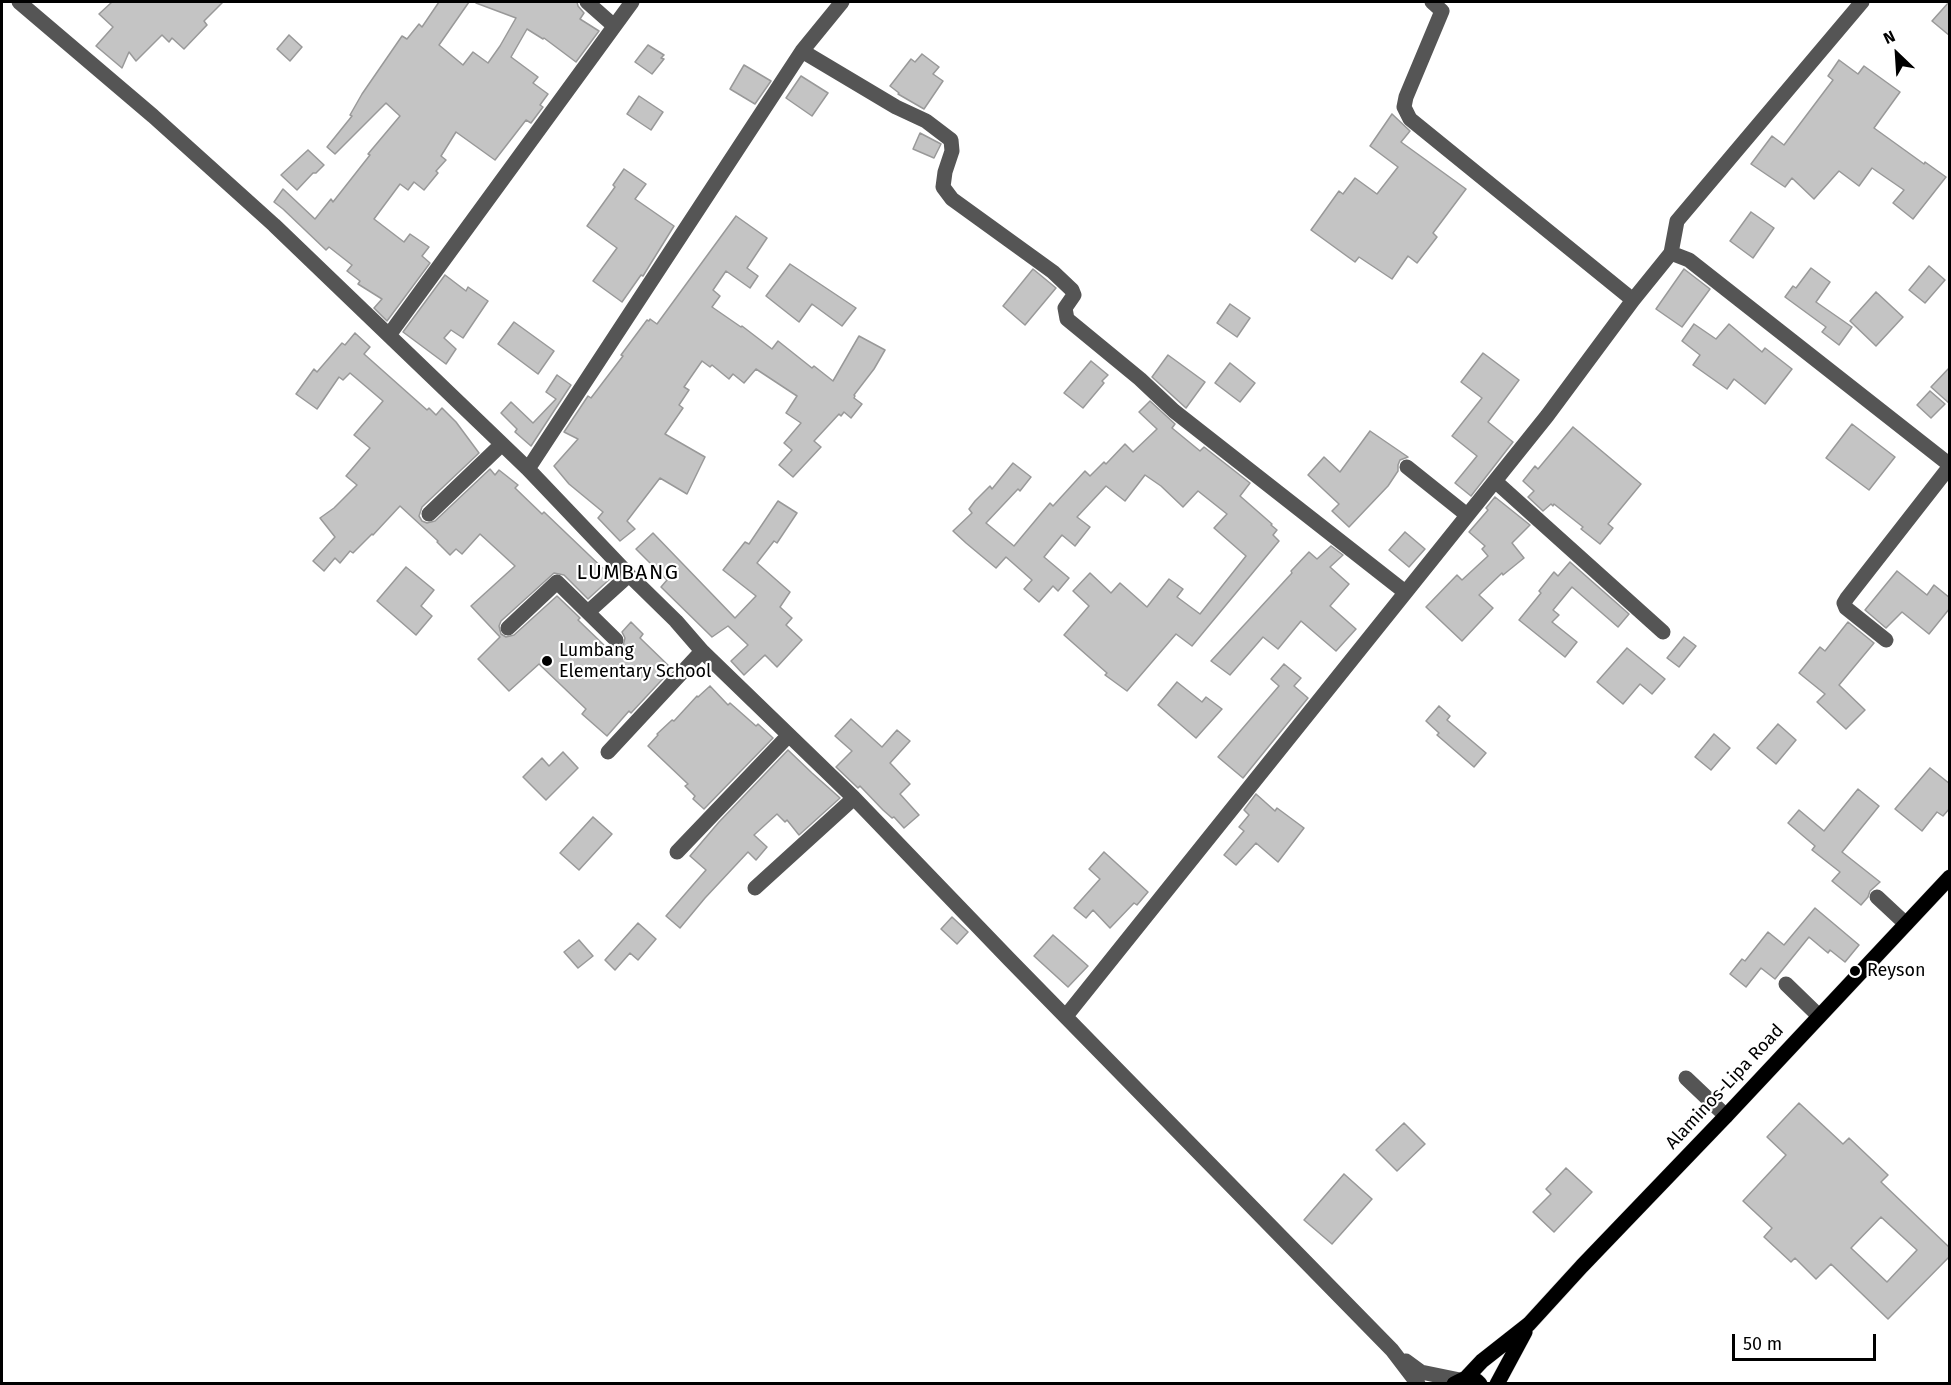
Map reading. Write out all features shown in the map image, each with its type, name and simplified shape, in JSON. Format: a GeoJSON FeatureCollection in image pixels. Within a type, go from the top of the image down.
{"type":"FeatureCollection","features":[{"type":"Feature","properties":{"kind":"main road","name":"Alaminos-Lipa Road"},"geometry":{"type":"LineString","coordinates":[[1465,1381],[1482,1361],[1529,1324],[1950,877]]}},
{"type":"Feature","properties":{"kind":"main road","name":"Alaminos-Lipa Road"},"geometry":{"type":"LineString","coordinates":[[1497,1383],[1529,1324]]}},
{"type":"Feature","properties":{"kind":"street"},"geometry":{"type":"LineString","coordinates":[[19,2],[248,201],[528,469],[702,651],[854,798],[1392,1350],[1418,1383]]}},
{"type":"Feature","properties":{"kind":"street"},"geometry":{"type":"LineString","coordinates":[[586,2],[613,25]]}},
{"type":"Feature","properties":{"kind":"street"},"geometry":{"type":"LineString","coordinates":[[389,335],[632,2]]}},
{"type":"Feature","properties":{"kind":"street"},"geometry":{"type":"LineString","coordinates":[[528,469],[802,51],[842,2]]}},
{"type":"Feature","properties":{"kind":"street"},"geometry":{"type":"LineString","coordinates":[[1066,1016],[1547,416],[1671,253],[1677,221],[1862,2]]}},
{"type":"Feature","properties":{"kind":"street"},"geometry":{"type":"LineString","coordinates":[[1442,5],[1406,97],[1404,107],[1410,119],[1633,300]]}},
{"type":"Feature","properties":{"kind":"street"},"geometry":{"type":"LineString","coordinates":[[802,51],[896,107],[926,121],[951,140],[952,151],[943,187],[952,199],[1053,272],[1072,290],[1074,295],[1065,308],[1066,319],[1140,379],[1174,411],[1405,592]]}},
{"type":"Feature","properties":{"kind":"street"},"geometry":{"type":"LineString","coordinates":[[1671,253],[1689,260],[1950,465],[1844,603],[1846,608],[1886,640]]}},
{"type":"Feature","properties":{"kind":"street"},"geometry":{"type":"LineString","coordinates":[[429,514],[502,444]]}},
{"type":"Feature","properties":{"kind":"street"},"geometry":{"type":"LineString","coordinates":[[1407,467],[1467,515]]}},
{"type":"Feature","properties":{"kind":"street"},"geometry":{"type":"LineString","coordinates":[[1495,481],[1663,632]]}},
{"type":"Feature","properties":{"kind":"street"},"geometry":{"type":"LineString","coordinates":[[588,612],[629,575]]}},
{"type":"Feature","properties":{"kind":"street"},"geometry":{"type":"LineString","coordinates":[[508,628],[556,582],[559,582],[616,640]]}},
{"type":"Feature","properties":{"kind":"street"},"geometry":{"type":"LineString","coordinates":[[608,752],[702,651]]}},
{"type":"Feature","properties":{"kind":"street"},"geometry":{"type":"LineString","coordinates":[[677,852],[788,736]]}},
{"type":"Feature","properties":{"kind":"street"},"geometry":{"type":"LineString","coordinates":[[755,888],[854,798]]}},
{"type":"Feature","properties":{"kind":"street"},"geometry":{"type":"LineString","coordinates":[[1877,897],[1906,924]]}},
{"type":"Feature","properties":{"kind":"street"},"geometry":{"type":"LineString","coordinates":[[1786,984],[1819,1016]]}},
{"type":"Feature","properties":{"kind":"street"},"geometry":{"type":"LineString","coordinates":[[1686,1077],[1726,1116]]}},
{"type":"Feature","properties":{"kind":"street"},"geometry":{"type":"LineString","coordinates":[[1392,1350],[1421,1372],[1465,1381]]}},
{"type":"Feature","properties":{"kind":"building"},"geometry":{"type":"Polygon","coordinates":[[[112,2],[223,2],[204,21],[207,25],[184,49],[172,38],[169,42],[162,35],[136,61],[129,52],[122,68],[96,46],[113,27],[99,14],[112,2]]]}},
{"type":"Feature","properties":{"kind":"building"},"geometry":{"type":"Polygon","coordinates":[[[439,2],[469,2],[439,45],[463,65],[473,52],[488,63],[516,18],[476,2],[577,2],[584,13],[580,19],[599,31],[576,62],[544,38],[527,29],[511,57],[538,77],[533,83],[548,94],[540,105],[543,107],[531,123],[526,120],[495,160],[456,132],[441,156],[446,160],[424,190],[414,182],[408,190],[400,184],[374,219],[404,242],[410,234],[429,247],[422,256],[430,263],[387,321],[374,308],[382,299],[358,284],[360,281],[347,271],[352,265],[329,247],[326,250],[274,202],[283,189],[315,219],[331,199],[333,202],[370,155],[368,154],[400,116],[386,103],[335,154],[327,147],[352,116],[350,115],[362,94],[402,36],[407,39],[419,24],[422,27],[439,2]]]}},
{"type":"Feature","properties":{"kind":"building"},"geometry":{"type":"Polygon","coordinates":[[[1950,2],[1950,36],[1932,21],[1950,2]]]}},
{"type":"Feature","properties":{"kind":"building"},"geometry":{"type":"Polygon","coordinates":[[[289,35],[302,47],[290,61],[277,49],[289,35]]]}},
{"type":"Feature","properties":{"kind":"building"},"geometry":{"type":"Polygon","coordinates":[[[648,45],[664,55],[661,58],[664,59],[652,74],[635,62],[648,45]]]}},
{"type":"Feature","properties":{"kind":"building"},"geometry":{"type":"Polygon","coordinates":[[[922,54],[939,67],[933,74],[943,81],[924,109],[898,94],[890,86],[911,59],[915,62],[922,54]]]}},
{"type":"Feature","properties":{"kind":"building"},"geometry":{"type":"Polygon","coordinates":[[[1839,60],[1858,74],[1864,66],[1900,92],[1874,128],[1946,177],[1913,219],[1893,203],[1904,190],[1872,168],[1859,186],[1839,171],[1814,199],[1792,178],[1785,187],[1751,164],[1772,136],[1784,145],[1833,80],[1828,76],[1839,60]]]}},
{"type":"Feature","properties":{"kind":"building"},"geometry":{"type":"Polygon","coordinates":[[[744,65],[771,81],[755,104],[730,89],[744,65]]]}},
{"type":"Feature","properties":{"kind":"building"},"geometry":{"type":"Polygon","coordinates":[[[801,76],[828,93],[812,116],[786,98],[801,76]]]}},
{"type":"Feature","properties":{"kind":"building"},"geometry":{"type":"Polygon","coordinates":[[[639,96],[663,112],[651,130],[627,114],[639,96]]]}},
{"type":"Feature","properties":{"kind":"building"},"geometry":{"type":"Polygon","coordinates":[[[1392,114],[1410,131],[1401,142],[1466,189],[1433,233],[1437,237],[1417,263],[1408,256],[1392,279],[1359,257],[1355,262],[1311,230],[1339,191],[1343,194],[1355,178],[1377,194],[1398,167],[1370,146],[1392,114]]]}},
{"type":"Feature","properties":{"kind":"building"},"geometry":{"type":"Polygon","coordinates":[[[920,133],[941,144],[934,158],[913,149],[920,133]]]}},
{"type":"Feature","properties":{"kind":"building"},"geometry":{"type":"Polygon","coordinates":[[[308,150],[324,165],[297,190],[281,175],[308,150]]]}},
{"type":"Feature","properties":{"kind":"building"},"geometry":{"type":"Polygon","coordinates":[[[624,169],[646,184],[635,199],[674,226],[643,276],[641,275],[622,302],[593,281],[617,248],[587,226],[615,187],[613,185],[624,169]]]}},
{"type":"Feature","properties":{"kind":"building"},"geometry":{"type":"Polygon","coordinates":[[[1751,212],[1774,228],[1753,258],[1730,241],[1751,212]]]}},
{"type":"Feature","properties":{"kind":"building"},"geometry":{"type":"Polygon","coordinates":[[[736,216],[767,238],[747,268],[758,276],[750,288],[726,271],[713,290],[720,296],[712,307],[772,349],[778,341],[812,368],[814,366],[833,381],[859,336],[885,350],[854,395],[854,398],[862,404],[851,418],[844,412],[841,416],[839,414],[814,441],[821,447],[793,477],[779,465],[792,450],[784,443],[801,423],[786,413],[797,396],[756,369],[744,383],[733,374],[729,379],[712,365],[710,367],[702,361],[684,387],[689,390],[679,405],[683,408],[665,434],[705,457],[687,494],[660,478],[627,521],[635,529],[620,541],[598,518],[603,512],[569,484],[554,466],[578,439],[564,432],[588,396],[591,398],[623,356],[621,355],[647,320],[650,319],[657,324],[736,216]]]}},
{"type":"Feature","properties":{"kind":"building"},"geometry":{"type":"Polygon","coordinates":[[[790,264],[856,308],[842,326],[812,304],[799,322],[766,296],[790,264]]]}},
{"type":"Feature","properties":{"kind":"building"},"geometry":{"type":"Polygon","coordinates":[[[1929,266],[1945,280],[1925,303],[1909,290],[1929,266]]]}},
{"type":"Feature","properties":{"kind":"building"},"geometry":{"type":"Polygon","coordinates":[[[1811,268],[1830,282],[1816,302],[1852,327],[1839,345],[1822,332],[1826,327],[1785,297],[1793,286],[1796,288],[1811,268]]]}},
{"type":"Feature","properties":{"kind":"building"},"geometry":{"type":"Polygon","coordinates":[[[1033,269],[1056,288],[1025,325],[1003,306],[1033,269]]]}},
{"type":"Feature","properties":{"kind":"building"},"geometry":{"type":"Polygon","coordinates":[[[1684,269],[1710,289],[1682,327],[1656,309],[1684,269]]]}},
{"type":"Feature","properties":{"kind":"building"},"geometry":{"type":"Polygon","coordinates":[[[445,275],[466,291],[468,287],[488,301],[463,338],[451,330],[444,338],[456,349],[446,364],[403,332],[445,275]]]}},
{"type":"Feature","properties":{"kind":"building"},"geometry":{"type":"Polygon","coordinates":[[[1876,292],[1903,317],[1876,346],[1850,321],[1876,292]]]}},
{"type":"Feature","properties":{"kind":"building"},"geometry":{"type":"Polygon","coordinates":[[[1230,304],[1250,318],[1237,337],[1217,323],[1230,304]]]}},
{"type":"Feature","properties":{"kind":"building"},"geometry":{"type":"Polygon","coordinates":[[[514,322],[554,351],[538,374],[498,344],[514,322]]]}},
{"type":"Feature","properties":{"kind":"building"},"geometry":{"type":"Polygon","coordinates":[[[1694,324],[1716,339],[1729,324],[1762,352],[1765,348],[1792,369],[1765,404],[1734,379],[1727,389],[1693,365],[1700,355],[1682,341],[1694,324]]]}},
{"type":"Feature","properties":{"kind":"building"},"geometry":{"type":"Polygon","coordinates":[[[355,333],[370,347],[364,354],[427,410],[429,408],[436,415],[442,408],[456,422],[479,453],[422,507],[419,516],[422,521],[427,523],[435,521],[490,469],[495,475],[499,470],[518,485],[515,488],[542,514],[544,512],[612,577],[588,599],[564,575],[554,573],[501,621],[499,626],[501,634],[506,637],[514,635],[557,596],[607,648],[608,646],[618,649],[623,646],[625,638],[622,632],[631,622],[643,634],[640,638],[672,669],[607,736],[582,714],[586,709],[539,664],[509,691],[478,659],[500,637],[471,606],[515,566],[480,534],[462,554],[456,549],[450,555],[400,506],[373,535],[353,553],[350,551],[340,563],[335,558],[324,571],[313,561],[335,537],[320,518],[334,508],[357,485],[346,476],[370,448],[354,435],[383,401],[350,373],[343,380],[339,377],[317,409],[296,394],[314,369],[317,372],[342,343],[345,345],[355,333]]]}},
{"type":"Feature","properties":{"kind":"building"},"geometry":{"type":"Polygon","coordinates":[[[1483,353],[1519,380],[1488,422],[1513,442],[1471,496],[1455,483],[1477,456],[1452,436],[1482,398],[1461,382],[1483,353]]]}},
{"type":"Feature","properties":{"kind":"building"},"geometry":{"type":"Polygon","coordinates":[[[1168,355],[1205,382],[1186,408],[1152,377],[1168,355]]]}},
{"type":"Feature","properties":{"kind":"building"},"geometry":{"type":"Polygon","coordinates":[[[1091,361],[1108,375],[1083,408],[1064,393],[1091,361]]]}},
{"type":"Feature","properties":{"kind":"building"},"geometry":{"type":"Polygon","coordinates":[[[1230,363],[1255,383],[1240,402],[1215,383],[1230,363]]]}},
{"type":"Feature","properties":{"kind":"building"},"geometry":{"type":"Polygon","coordinates":[[[1950,367],[1950,404],[1931,387],[1950,367]]]}},
{"type":"Feature","properties":{"kind":"building"},"geometry":{"type":"Polygon","coordinates":[[[557,375],[571,385],[531,446],[515,432],[517,429],[501,413],[511,402],[533,423],[556,399],[546,392],[557,375]]]}},
{"type":"Feature","properties":{"kind":"building"},"geometry":{"type":"Polygon","coordinates":[[[1930,391],[1945,404],[1931,418],[1917,405],[1930,391]]]}},
{"type":"Feature","properties":{"kind":"building"},"geometry":{"type":"Polygon","coordinates":[[[1150,401],[1175,424],[1172,428],[1200,451],[1204,447],[1250,483],[1240,496],[1272,524],[1277,530],[1273,535],[1279,541],[1192,646],[1176,634],[1127,691],[1105,675],[1107,673],[1064,635],[1089,606],[1073,591],[1090,573],[1111,593],[1120,583],[1147,607],[1169,579],[1183,589],[1177,597],[1200,614],[1246,556],[1214,528],[1227,514],[1198,491],[1183,507],[1161,486],[1145,475],[1125,501],[1106,486],[1077,517],[1090,527],[1075,546],[1062,535],[1044,557],[1069,578],[1058,591],[1053,586],[1039,602],[1024,589],[1032,580],[1006,557],[996,568],[953,531],[972,513],[969,509],[975,501],[990,486],[992,489],[1013,463],[1031,477],[1020,491],[1018,489],[986,523],[1014,546],[1050,503],[1053,506],[1085,471],[1090,476],[1104,462],[1106,464],[1125,444],[1133,452],[1157,429],[1139,412],[1150,401]]]}},
{"type":"Feature","properties":{"kind":"building"},"geometry":{"type":"Polygon","coordinates":[[[1852,424],[1895,457],[1869,490],[1826,458],[1852,424]]]}},
{"type":"Feature","properties":{"kind":"building"},"geometry":{"type":"Polygon","coordinates":[[[1573,427],[1641,484],[1608,524],[1613,528],[1600,544],[1554,504],[1543,511],[1528,497],[1534,491],[1523,481],[1535,466],[1538,469],[1573,427]]]}},
{"type":"Feature","properties":{"kind":"building"},"geometry":{"type":"Polygon","coordinates":[[[1370,431],[1408,457],[1400,460],[1398,471],[1388,486],[1349,527],[1332,511],[1339,504],[1308,475],[1324,457],[1340,472],[1370,431]]]}},
{"type":"Feature","properties":{"kind":"building"},"geometry":{"type":"Polygon","coordinates":[[[1495,497],[1530,525],[1512,543],[1524,558],[1503,575],[1502,573],[1479,595],[1493,608],[1462,641],[1426,607],[1457,575],[1462,580],[1488,556],[1482,549],[1485,546],[1469,532],[1488,510],[1486,508],[1495,497]]]}},
{"type":"Feature","properties":{"kind":"building"},"geometry":{"type":"Polygon","coordinates":[[[778,501],[797,513],[777,543],[774,541],[757,563],[790,592],[780,607],[792,618],[786,625],[802,640],[777,667],[765,655],[744,675],[731,661],[748,645],[728,626],[712,637],[661,587],[667,580],[636,549],[653,533],[735,618],[756,596],[723,570],[745,542],[749,544],[778,501]]]}},
{"type":"Feature","properties":{"kind":"building"},"geometry":{"type":"Polygon","coordinates":[[[1405,532],[1425,549],[1409,567],[1389,550],[1405,532]]]}},
{"type":"Feature","properties":{"kind":"building"},"geometry":{"type":"Polygon","coordinates":[[[1331,546],[1343,555],[1330,567],[1349,584],[1330,606],[1356,629],[1336,651],[1301,621],[1278,649],[1263,637],[1230,675],[1211,661],[1309,552],[1317,559],[1331,546]]]}},
{"type":"Feature","properties":{"kind":"building"},"geometry":{"type":"Polygon","coordinates":[[[1570,562],[1629,614],[1618,627],[1572,587],[1553,610],[1559,615],[1552,622],[1577,642],[1565,657],[1519,620],[1541,593],[1539,591],[1554,572],[1558,576],[1570,562]]]}},
{"type":"Feature","properties":{"kind":"building"},"geometry":{"type":"Polygon","coordinates":[[[406,567],[434,590],[421,606],[432,616],[416,635],[377,601],[406,567]]]}},
{"type":"Feature","properties":{"kind":"building"},"geometry":{"type":"Polygon","coordinates":[[[1897,571],[1927,595],[1934,585],[1950,598],[1950,608],[1929,634],[1902,612],[1886,628],[1865,610],[1897,571]]]}},
{"type":"Feature","properties":{"kind":"building"},"geometry":{"type":"Polygon","coordinates":[[[1848,622],[1874,643],[1839,685],[1865,710],[1846,729],[1817,702],[1825,694],[1799,673],[1820,647],[1825,651],[1848,622]]]}},
{"type":"Feature","properties":{"kind":"building"},"geometry":{"type":"Polygon","coordinates":[[[1684,637],[1696,646],[1679,667],[1667,658],[1684,637]]]}},
{"type":"Feature","properties":{"kind":"building"},"geometry":{"type":"Polygon","coordinates":[[[1627,648],[1665,679],[1652,694],[1640,684],[1623,704],[1597,682],[1627,648]]]}},
{"type":"Feature","properties":{"kind":"building"},"geometry":{"type":"Polygon","coordinates":[[[1284,664],[1301,678],[1294,686],[1308,698],[1243,778],[1218,757],[1279,686],[1271,679],[1284,664]]]}},
{"type":"Feature","properties":{"kind":"building"},"geometry":{"type":"Polygon","coordinates":[[[1177,682],[1202,702],[1206,697],[1222,709],[1196,738],[1158,705],[1177,682]]]}},
{"type":"Feature","properties":{"kind":"building"},"geometry":{"type":"Polygon","coordinates":[[[710,686],[728,705],[730,703],[773,738],[704,809],[693,799],[695,796],[685,786],[688,784],[648,746],[657,734],[710,686]]]}},
{"type":"Feature","properties":{"kind":"building"},"geometry":{"type":"Polygon","coordinates":[[[1439,706],[1450,716],[1447,720],[1486,753],[1474,767],[1437,735],[1439,733],[1426,721],[1439,706]]]}},
{"type":"Feature","properties":{"kind":"building"},"geometry":{"type":"Polygon","coordinates":[[[851,719],[882,747],[897,730],[910,741],[890,763],[910,784],[900,794],[919,815],[904,828],[860,786],[858,788],[836,767],[852,751],[835,736],[851,719]]]}},
{"type":"Feature","properties":{"kind":"building"},"geometry":{"type":"Polygon","coordinates":[[[1778,724],[1796,740],[1776,764],[1757,748],[1778,724]]]}},
{"type":"Feature","properties":{"kind":"building"},"geometry":{"type":"Polygon","coordinates":[[[1714,734],[1730,748],[1711,770],[1695,757],[1714,734]]]}},
{"type":"Feature","properties":{"kind":"building"},"geometry":{"type":"Polygon","coordinates":[[[788,750],[840,798],[799,835],[787,820],[785,822],[777,814],[754,835],[767,847],[756,860],[748,852],[680,928],[666,916],[706,870],[690,856],[788,750]]]}},
{"type":"Feature","properties":{"kind":"building"},"geometry":{"type":"Polygon","coordinates":[[[563,752],[578,768],[546,800],[523,777],[542,758],[549,766],[563,752]]]}},
{"type":"Feature","properties":{"kind":"building"},"geometry":{"type":"Polygon","coordinates":[[[1930,768],[1950,784],[1950,808],[1943,816],[1937,812],[1922,831],[1895,809],[1930,768]]]}},
{"type":"Feature","properties":{"kind":"building"},"geometry":{"type":"Polygon","coordinates":[[[1858,789],[1879,806],[1842,852],[1880,882],[1870,891],[1861,905],[1832,881],[1840,872],[1812,850],[1815,846],[1788,823],[1799,810],[1824,831],[1858,789]]]}},
{"type":"Feature","properties":{"kind":"building"},"geometry":{"type":"Polygon","coordinates":[[[1256,794],[1275,811],[1277,808],[1304,828],[1278,862],[1256,843],[1236,865],[1224,855],[1244,831],[1239,827],[1249,815],[1244,810],[1256,794]]]}},
{"type":"Feature","properties":{"kind":"building"},"geometry":{"type":"Polygon","coordinates":[[[593,817],[612,834],[579,870],[560,853],[593,817]]]}},
{"type":"Feature","properties":{"kind":"building"},"geometry":{"type":"Polygon","coordinates":[[[1104,852],[1148,892],[1137,905],[1134,903],[1110,928],[1093,910],[1086,918],[1074,908],[1100,879],[1089,869],[1104,852]]]}},
{"type":"Feature","properties":{"kind":"building"},"geometry":{"type":"Polygon","coordinates":[[[1815,908],[1859,945],[1845,962],[1830,950],[1828,953],[1809,937],[1775,979],[1761,968],[1746,987],[1730,974],[1742,959],[1745,961],[1768,932],[1784,945],[1815,908]]]}},
{"type":"Feature","properties":{"kind":"building"},"geometry":{"type":"Polygon","coordinates":[[[952,917],[968,932],[957,944],[941,929],[952,917]]]}},
{"type":"Feature","properties":{"kind":"building"},"geometry":{"type":"Polygon","coordinates":[[[638,923],[656,939],[638,960],[630,953],[615,970],[605,960],[638,923]]]}},
{"type":"Feature","properties":{"kind":"building"},"geometry":{"type":"Polygon","coordinates":[[[1053,935],[1088,966],[1068,987],[1034,956],[1053,935]]]}},
{"type":"Feature","properties":{"kind":"building"},"geometry":{"type":"Polygon","coordinates":[[[579,940],[593,956],[578,968],[564,952],[579,940]]]}},
{"type":"Feature","properties":{"kind":"building"},"geometry":{"type":"Polygon","coordinates":[[[1799,1103],[1843,1144],[1849,1138],[1888,1175],[1881,1182],[1950,1248],[1950,1256],[1888,1319],[1831,1264],[1816,1279],[1795,1258],[1791,1262],[1764,1237],[1772,1228],[1743,1201],[1786,1155],[1767,1137],[1799,1103]],[[1881,1217],[1851,1248],[1887,1282],[1917,1250],[1881,1217]]]}},
{"type":"Feature","properties":{"kind":"building"},"geometry":{"type":"Polygon","coordinates":[[[1404,1123],[1425,1144],[1397,1171],[1376,1150],[1404,1123]]]}},
{"type":"Feature","properties":{"kind":"building"},"geometry":{"type":"Polygon","coordinates":[[[1566,1168],[1592,1192],[1554,1232],[1533,1212],[1551,1194],[1546,1189],[1566,1168]]]}},
{"type":"Feature","properties":{"kind":"building"},"geometry":{"type":"Polygon","coordinates":[[[1344,1174],[1372,1199],[1332,1244],[1304,1220],[1344,1174]]]}},
{"type":"Feature","properties":{"kind":"place","name":"Lumbang Elementary School"},"geometry":{"type":"Point","coordinates":[547,661]}},
{"type":"Feature","properties":{"kind":"place","name":"Reyson"},"geometry":{"type":"Point","coordinates":[1855,971]}},
{"type":"Feature","properties":{"kind":"district","name":"LUMBANG"},"geometry":{"type":"Point","coordinates":[628,573]}}]}
